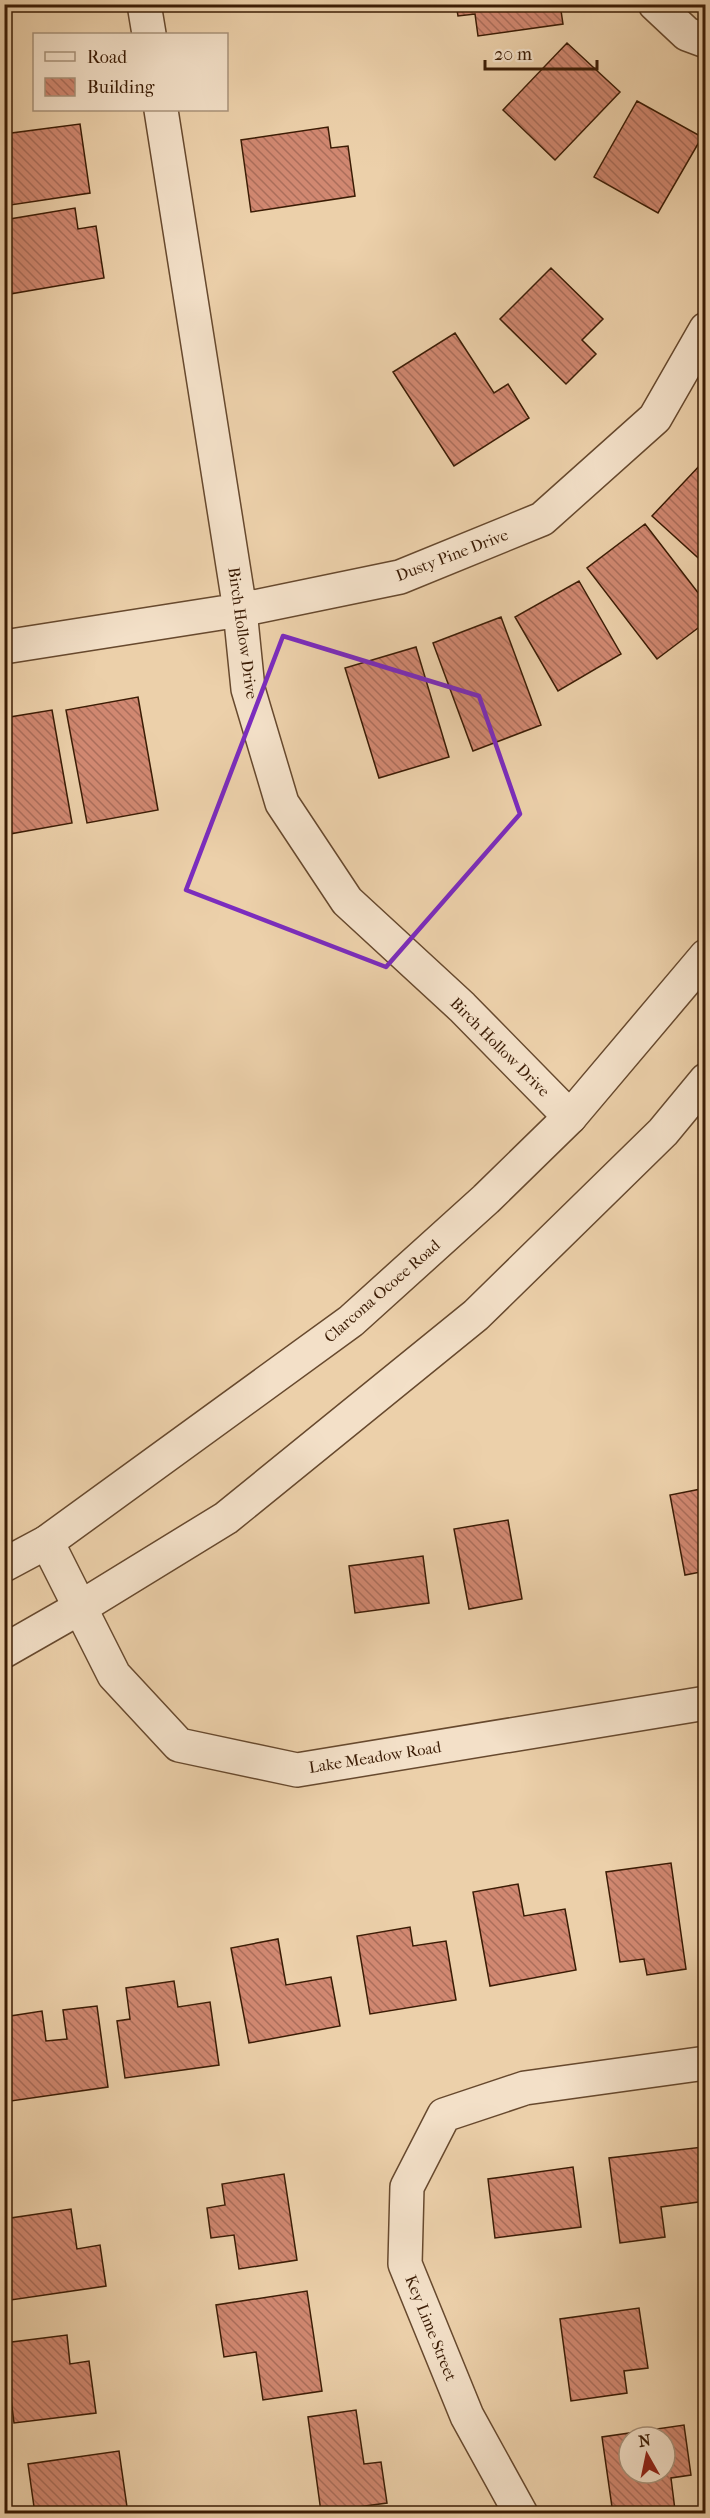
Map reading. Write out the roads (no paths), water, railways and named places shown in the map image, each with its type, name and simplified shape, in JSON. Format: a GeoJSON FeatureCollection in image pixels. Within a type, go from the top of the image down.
{"type":"FeatureCollection","features":[{"type":"Feature","properties":{"kind":"street"},"geometry":{"type":"LineString","coordinates":[[144,4],[149,33]]}},
{"type":"Feature","properties":{"kind":"street"},"geometry":{"type":"LineString","coordinates":[[655,4],[687,34],[705,41]]}},
{"type":"Feature","properties":{"kind":"street","name":"Birch Hollow Drive"},"geometry":{"type":"LineString","coordinates":[[161,111],[240,610],[248,689],[282,803],[347,901],[462,1007],[570,1117]]}},
{"type":"Feature","properties":{"kind":"street","name":"Dusty Pine Drive"},"geometry":{"type":"LineString","coordinates":[[4,647],[240,610],[400,577],[542,519],[655,418],[705,329]]}},
{"type":"Feature","properties":{"kind":"street","name":"Clarcona Ocoee Road"},"geometry":{"type":"LineString","coordinates":[[4,1565],[47,1542],[351,1321],[486,1199],[570,1117],[705,956]]}},
{"type":"Feature","properties":{"kind":"street"},"geometry":{"type":"LineString","coordinates":[[4,1651],[81,1607],[226,1518],[476,1315],[663,1132],[705,1080]]}},
{"type":"Feature","properties":{"kind":"street","name":"Lake Meadow Road"},"geometry":{"type":"LineString","coordinates":[[47,1542],[114,1675],[179,1745],[297,1770],[705,1703]]}},
{"type":"Feature","properties":{"kind":"street","name":"Key Lime Street"},"geometry":{"type":"LineString","coordinates":[[521,2514],[467,2416],[405,2264],[407,2187],[444,2115],[525,2088],[705,2063]]}}]}
